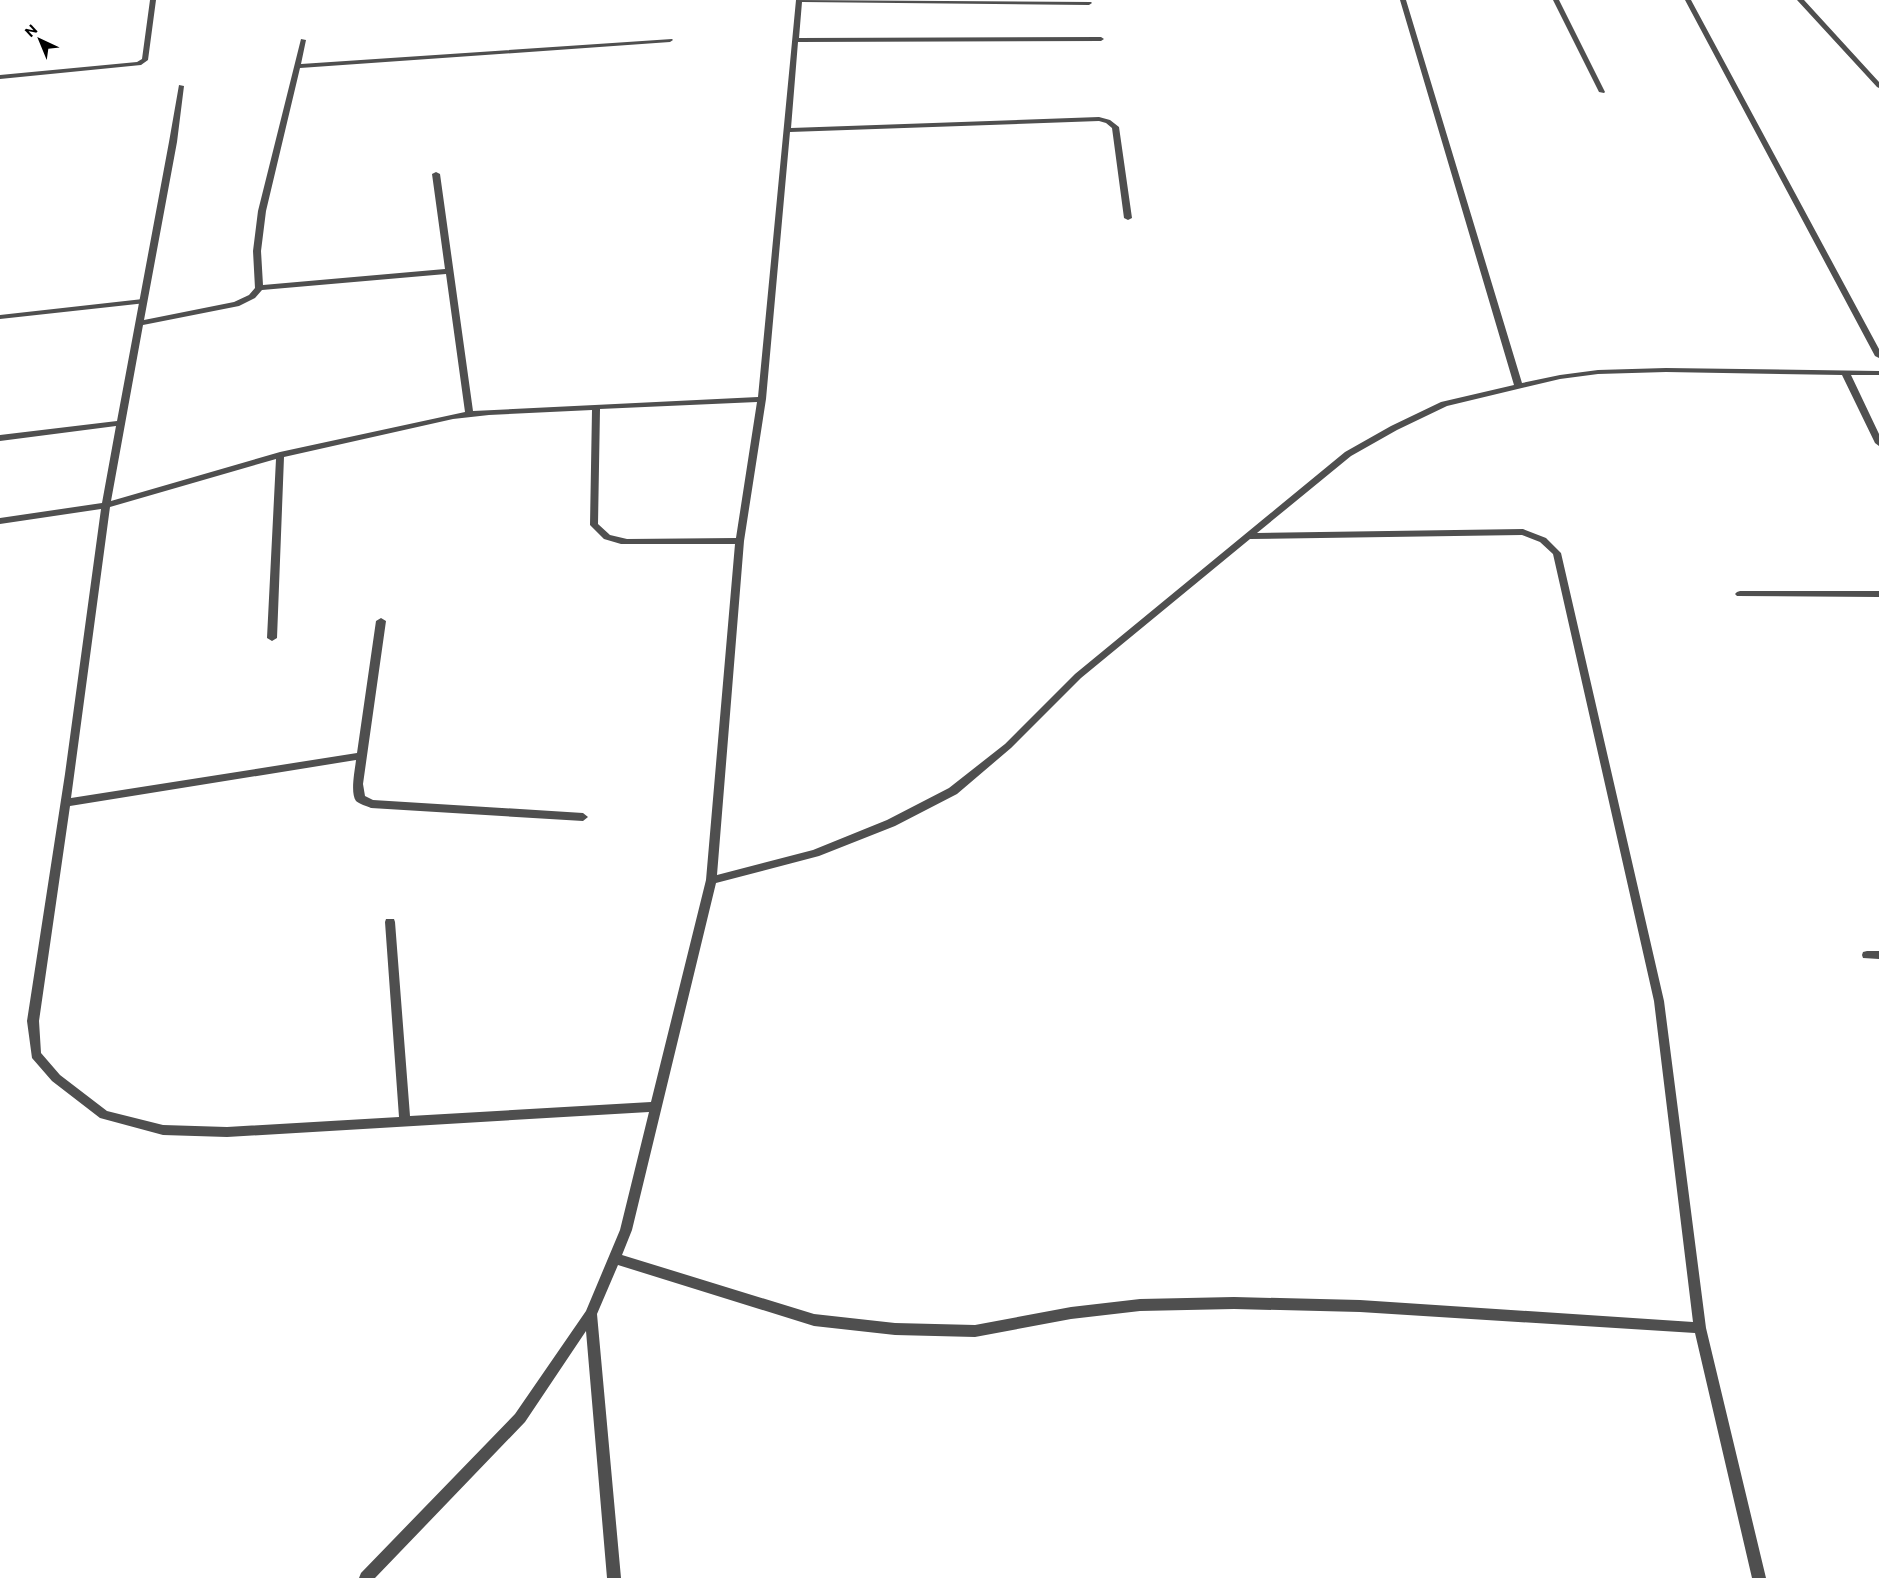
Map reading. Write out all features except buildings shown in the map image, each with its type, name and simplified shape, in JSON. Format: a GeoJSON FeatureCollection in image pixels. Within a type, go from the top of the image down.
{"type":"FeatureCollection","features":[{"type":"Feature","properties":{"kind":"street"},"geometry":{"type":"LineString","coordinates":[[0,77],[139,64],[145,60],[153,0]]}},
{"type":"Feature","properties":{"kind":"street"},"geometry":{"type":"LineString","coordinates":[[366,1578],[520,1418],[591,1314],[626,1230],[711,880],[740,541],[762,399],[797,40],[799,0],[1089,3]]}},
{"type":"Feature","properties":{"kind":"street"},"geometry":{"type":"LineString","coordinates":[[1403,0],[1519,387]]}},
{"type":"Feature","properties":{"kind":"street"},"geometry":{"type":"LineString","coordinates":[[1556,0],[1602,92]]}},
{"type":"Feature","properties":{"kind":"street"},"geometry":{"type":"LineString","coordinates":[[1688,0],[1879,356]]}},
{"type":"Feature","properties":{"kind":"street"},"geometry":{"type":"LineString","coordinates":[[1800,0],[1879,86]]}},
{"type":"Feature","properties":{"kind":"street"},"geometry":{"type":"LineString","coordinates":[[797,40],[1101,39]]}},
{"type":"Feature","properties":{"kind":"street"},"geometry":{"type":"LineString","coordinates":[[259,288],[257,276],[259,235],[265,197],[303,40]]}},
{"type":"Feature","properties":{"kind":"street"},"geometry":{"type":"LineString","coordinates":[[297,66],[670,40]]}},
{"type":"Feature","properties":{"kind":"street"},"geometry":{"type":"LineString","coordinates":[[180,86],[172,142],[106,505],[66,803],[33,1021],[36,1055],[56,1078],[104,1115],[163,1130],[227,1132],[656,1106]]}},
{"type":"Feature","properties":{"kind":"street"},"geometry":{"type":"LineString","coordinates":[[787,130],[1089,119],[1108,121],[1115,126],[1128,218]]}},
{"type":"Feature","properties":{"kind":"street"},"geometry":{"type":"LineString","coordinates":[[436,174],[469,414]]}},
{"type":"Feature","properties":{"kind":"street"},"geometry":{"type":"LineString","coordinates":[[139,323],[236,304],[249,299],[259,288],[449,271]]}},
{"type":"Feature","properties":{"kind":"street"},"geometry":{"type":"LineString","coordinates":[[0,317],[143,301]]}},
{"type":"Feature","properties":{"kind":"street"},"geometry":{"type":"LineString","coordinates":[[711,880],[815,853],[891,823],[953,791],[1008,746],[1078,676],[1348,454],[1394,428],[1444,404],[1560,377],[1598,372],[1666,370],[1879,373]]}},
{"type":"Feature","properties":{"kind":"street"},"geometry":{"type":"LineString","coordinates":[[1845,372],[1879,443]]}},
{"type":"Feature","properties":{"kind":"street"},"geometry":{"type":"LineString","coordinates":[[0,520],[106,505],[280,455],[469,414],[762,399]]}},
{"type":"Feature","properties":{"kind":"street"},"geometry":{"type":"LineString","coordinates":[[596,407],[594,525],[603,535],[616,541],[633,542],[740,541]]}},
{"type":"Feature","properties":{"kind":"street"},"geometry":{"type":"LineString","coordinates":[[0,438],[121,423]]}},
{"type":"Feature","properties":{"kind":"street"},"geometry":{"type":"LineString","coordinates":[[272,638],[280,455]]}},
{"type":"Feature","properties":{"kind":"street"},"geometry":{"type":"LineString","coordinates":[[1248,536],[1523,532],[1542,540],[1557,553],[1659,1001],[1700,1328],[1759,1578]]}},
{"type":"Feature","properties":{"kind":"street"},"geometry":{"type":"LineString","coordinates":[[1740,594],[1879,594]]}},
{"type":"Feature","properties":{"kind":"street"},"geometry":{"type":"LineString","coordinates":[[381,621],[358,784],[360,798],[371,804],[583,817]]}},
{"type":"Feature","properties":{"kind":"street"},"geometry":{"type":"LineString","coordinates":[[66,803],[362,756]]}},
{"type":"Feature","properties":{"kind":"street"},"geometry":{"type":"LineString","coordinates":[[390,922],[405,1122]]}},
{"type":"Feature","properties":{"kind":"street"},"geometry":{"type":"LineString","coordinates":[[614,1258],[814,1320],[895,1329],[975,1331],[1079,1312],[1140,1306],[1234,1303],[1360,1306],[1700,1328]]}},
{"type":"Feature","properties":{"kind":"street"},"geometry":{"type":"LineString","coordinates":[[591,1314],[614,1578]]}}]}
